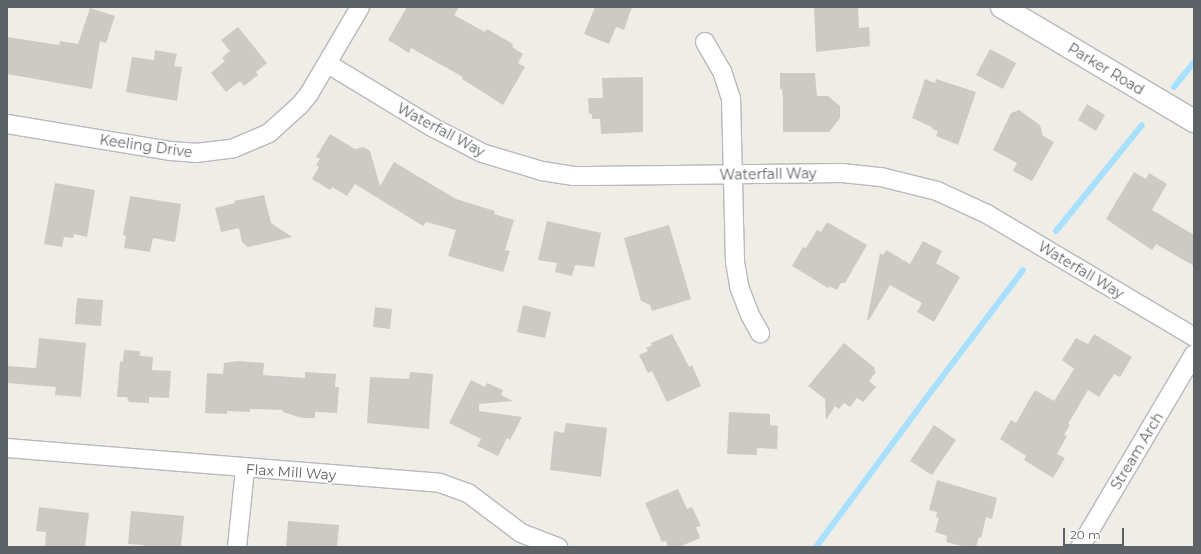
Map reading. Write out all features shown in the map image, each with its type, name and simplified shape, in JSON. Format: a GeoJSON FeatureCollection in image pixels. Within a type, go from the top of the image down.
{"type":"FeatureCollection","features":[{"type":"Feature","properties":{"kind":"street","name":"Keeling Drive"},"geometry":{"type":"LineString","coordinates":[[7,124],[170,151],[196,153],[234,148],[269,133],[280,125],[309,94],[328,64],[360,7]]}},
{"type":"Feature","properties":{"kind":"street","name":"Parker Road"},"geometry":{"type":"LineString","coordinates":[[1012,9],[1194,121]]}},
{"type":"Feature","properties":{"kind":"street"},"geometry":{"type":"LineString","coordinates":[[705,42],[722,71],[731,98],[735,262],[740,288],[750,315],[760,333]]}},
{"type":"Feature","properties":{"kind":"street","name":"Waterfall Way"},"geometry":{"type":"LineString","coordinates":[[328,64],[432,127],[482,153],[542,171],[574,176],[842,173],[881,177],[937,191],[987,214],[1194,337]]}},
{"type":"Feature","properties":{"kind":"street","name":"Stream Arch"},"geometry":{"type":"LineString","coordinates":[[1080,547],[1194,354]]}},
{"type":"Feature","properties":{"kind":"street","name":"Flax Mill Way"},"geometry":{"type":"LineString","coordinates":[[7,448],[245,469],[440,483],[468,493],[520,533],[558,547]]}},
{"type":"Feature","properties":{"kind":"street"},"geometry":{"type":"LineString","coordinates":[[237,547],[245,469]]}},
{"type":"Feature","properties":{"kind":"building"},"geometry":{"type":"Polygon","coordinates":[[[407,7],[459,7],[454,15],[485,32],[487,29],[513,44],[512,47],[523,54],[518,63],[525,67],[503,105],[462,79],[463,77],[411,48],[409,53],[388,40],[407,7]]]}},
{"type":"Feature","properties":{"kind":"building"},"geometry":{"type":"Polygon","coordinates":[[[595,7],[632,7],[624,30],[616,27],[609,44],[584,34],[595,7]]]}},
{"type":"Feature","properties":{"kind":"building"},"geometry":{"type":"Polygon","coordinates":[[[814,7],[858,7],[859,28],[869,27],[870,46],[816,52],[814,7]]]}},
{"type":"Feature","properties":{"kind":"building"},"geometry":{"type":"Polygon","coordinates":[[[90,8],[115,16],[106,43],[100,41],[92,89],[7,74],[7,37],[59,45],[60,41],[78,44],[90,8]]]}},
{"type":"Feature","properties":{"kind":"building"},"geometry":{"type":"Polygon","coordinates":[[[238,27],[267,63],[256,72],[258,75],[244,86],[240,81],[226,92],[211,73],[225,61],[222,58],[230,51],[221,40],[238,27]]]}},
{"type":"Feature","properties":{"kind":"building"},"geometry":{"type":"Polygon","coordinates":[[[990,49],[1016,63],[1003,89],[976,75],[990,49]]]}},
{"type":"Feature","properties":{"kind":"building"},"geometry":{"type":"Polygon","coordinates":[[[155,50],[177,54],[174,66],[182,67],[177,101],[126,92],[132,57],[154,60],[155,50]]]}},
{"type":"Feature","properties":{"kind":"building"},"geometry":{"type":"Polygon","coordinates":[[[780,73],[815,73],[817,96],[828,96],[840,106],[840,118],[829,132],[783,132],[783,100],[782,89],[780,89],[780,73]]]}},
{"type":"Feature","properties":{"kind":"building"},"geometry":{"type":"Polygon","coordinates":[[[643,77],[643,132],[601,134],[600,119],[592,119],[592,114],[589,114],[588,98],[603,98],[602,78],[643,77]]]}},
{"type":"Feature","properties":{"kind":"building"},"geometry":{"type":"Polygon","coordinates":[[[925,79],[935,83],[936,79],[976,92],[958,145],[936,136],[938,131],[912,118],[925,79]]]}},
{"type":"Feature","properties":{"kind":"building"},"geometry":{"type":"Polygon","coordinates":[[[1087,104],[1105,115],[1096,131],[1078,120],[1087,104]]]}},
{"type":"Feature","properties":{"kind":"building"},"geometry":{"type":"Polygon","coordinates":[[[1019,110],[1040,125],[1043,136],[1054,142],[1032,181],[1013,171],[1017,163],[993,150],[1011,113],[1019,110]]]}},
{"type":"Feature","properties":{"kind":"building"},"geometry":{"type":"Polygon","coordinates":[[[330,134],[355,149],[364,147],[370,151],[380,186],[394,162],[456,199],[495,211],[494,214],[514,220],[505,250],[510,251],[503,272],[448,256],[456,230],[426,222],[423,226],[355,184],[347,196],[332,187],[330,190],[312,179],[319,167],[316,165],[320,159],[316,157],[330,134]]]}},
{"type":"Feature","properties":{"kind":"building"},"geometry":{"type":"Polygon","coordinates":[[[1134,172],[1146,179],[1149,173],[1167,184],[1152,210],[1194,235],[1194,266],[1156,244],[1152,250],[1106,219],[1134,172]]]}},
{"type":"Feature","properties":{"kind":"building"},"geometry":{"type":"Polygon","coordinates":[[[55,183],[95,190],[87,237],[74,234],[73,238],[64,237],[62,247],[44,244],[55,183]]]}},
{"type":"Feature","properties":{"kind":"building"},"geometry":{"type":"Polygon","coordinates":[[[264,195],[271,223],[292,237],[248,247],[242,242],[239,228],[221,232],[215,208],[235,203],[234,201],[264,195]]]}},
{"type":"Feature","properties":{"kind":"building"},"geometry":{"type":"Polygon","coordinates":[[[130,196],[181,204],[175,242],[153,238],[150,252],[124,248],[126,236],[123,235],[130,196]]]}},
{"type":"Feature","properties":{"kind":"building"},"geometry":{"type":"Polygon","coordinates":[[[547,221],[601,233],[594,267],[575,265],[572,276],[555,272],[557,263],[538,260],[547,221]]]}},
{"type":"Feature","properties":{"kind":"building"},"geometry":{"type":"Polygon","coordinates":[[[827,222],[867,245],[845,283],[841,283],[837,290],[829,286],[828,288],[792,266],[803,247],[806,248],[817,230],[821,232],[827,222]]]}},
{"type":"Feature","properties":{"kind":"building"},"geometry":{"type":"Polygon","coordinates":[[[669,225],[691,299],[652,311],[650,305],[641,301],[624,238],[669,225]]]}},
{"type":"Feature","properties":{"kind":"building"},"geometry":{"type":"Polygon","coordinates":[[[923,241],[942,251],[936,263],[960,277],[934,322],[917,312],[922,303],[890,285],[869,320],[867,320],[880,253],[883,255],[886,250],[910,264],[923,241]]]}},
{"type":"Feature","properties":{"kind":"building"},"geometry":{"type":"Polygon","coordinates":[[[77,298],[103,300],[101,326],[75,324],[77,298]]]}},
{"type":"Feature","properties":{"kind":"building"},"geometry":{"type":"Polygon","coordinates":[[[523,305],[551,312],[545,338],[517,332],[523,305]]]}},
{"type":"Feature","properties":{"kind":"building"},"geometry":{"type":"Polygon","coordinates":[[[375,307],[392,309],[390,329],[373,327],[375,307]]]}},
{"type":"Feature","properties":{"kind":"building"},"geometry":{"type":"Polygon","coordinates":[[[672,334],[689,367],[692,365],[701,386],[667,402],[652,371],[648,373],[639,355],[648,351],[646,348],[652,345],[651,343],[672,334]]]}},
{"type":"Feature","properties":{"kind":"building"},"geometry":{"type":"Polygon","coordinates":[[[1094,334],[1132,357],[1120,377],[1114,374],[1099,397],[1088,390],[1068,424],[1070,425],[1064,435],[1067,436],[1057,454],[1065,458],[1053,478],[1024,460],[1026,456],[1000,439],[1011,420],[1016,423],[1035,390],[1054,401],[1074,369],[1062,360],[1076,338],[1088,344],[1094,334]]]}},
{"type":"Feature","properties":{"kind":"building"},"geometry":{"type":"Polygon","coordinates":[[[39,338],[86,343],[81,397],[55,395],[56,387],[7,383],[7,366],[36,368],[39,338]]]}},
{"type":"Feature","properties":{"kind":"building"},"geometry":{"type":"Polygon","coordinates":[[[844,343],[875,368],[874,370],[876,372],[869,381],[876,387],[863,402],[857,398],[850,407],[844,403],[839,409],[835,406],[826,420],[825,399],[808,386],[844,343]]]}},
{"type":"Feature","properties":{"kind":"building"},"geometry":{"type":"Polygon","coordinates":[[[124,350],[140,351],[140,356],[153,357],[152,370],[171,371],[169,398],[149,397],[149,403],[129,402],[127,397],[117,397],[120,361],[123,362],[124,350]]]}},
{"type":"Feature","properties":{"kind":"building"},"geometry":{"type":"Polygon","coordinates":[[[238,361],[264,363],[263,375],[305,378],[305,372],[336,374],[335,387],[339,387],[337,413],[315,412],[315,418],[302,418],[283,412],[283,410],[250,409],[250,412],[227,411],[227,414],[205,413],[207,373],[223,374],[224,363],[238,361]]]}},
{"type":"Feature","properties":{"kind":"building"},"geometry":{"type":"Polygon","coordinates":[[[410,372],[433,374],[429,429],[367,423],[370,377],[409,379],[410,372]]]}},
{"type":"Feature","properties":{"kind":"building"},"geometry":{"type":"Polygon","coordinates":[[[471,380],[485,387],[487,383],[503,390],[501,395],[513,401],[479,404],[479,411],[522,417],[510,440],[507,438],[498,456],[477,446],[481,439],[449,423],[471,380]]]}},
{"type":"Feature","properties":{"kind":"building"},"geometry":{"type":"Polygon","coordinates":[[[729,412],[770,414],[770,425],[778,426],[777,449],[757,448],[757,455],[727,454],[729,412]]]}},
{"type":"Feature","properties":{"kind":"building"},"geometry":{"type":"Polygon","coordinates":[[[566,423],[607,428],[601,477],[550,470],[554,431],[564,433],[566,423]]]}},
{"type":"Feature","properties":{"kind":"building"},"geometry":{"type":"Polygon","coordinates":[[[934,425],[956,440],[932,475],[910,461],[934,425]]]}},
{"type":"Feature","properties":{"kind":"building"},"geometry":{"type":"Polygon","coordinates":[[[937,480],[997,498],[992,519],[986,517],[981,538],[979,537],[976,547],[965,547],[946,542],[947,536],[935,532],[939,518],[936,517],[937,512],[929,510],[937,480]]]}},
{"type":"Feature","properties":{"kind":"building"},"geometry":{"type":"Polygon","coordinates":[[[678,489],[687,509],[692,507],[701,526],[696,527],[700,538],[679,547],[668,547],[666,541],[662,542],[645,503],[678,489]]]}},
{"type":"Feature","properties":{"kind":"building"},"geometry":{"type":"Polygon","coordinates":[[[39,507],[89,513],[85,547],[45,547],[46,532],[36,531],[39,507]]]}},
{"type":"Feature","properties":{"kind":"building"},"geometry":{"type":"Polygon","coordinates":[[[131,511],[184,516],[181,547],[143,547],[144,545],[128,544],[131,511]]]}},
{"type":"Feature","properties":{"kind":"building"},"geometry":{"type":"Polygon","coordinates":[[[288,521],[339,525],[337,547],[286,547],[288,521]]]}},
{"type":"Feature","properties":{"kind":"waterway"},"geometry":{"type":"LineString","coordinates":[[1174,87],[1194,62]]}},
{"type":"Feature","properties":{"kind":"waterway"},"geometry":{"type":"LineString","coordinates":[[1056,231],[1142,125]]}},
{"type":"Feature","properties":{"kind":"waterway"},"geometry":{"type":"LineString","coordinates":[[816,547],[1023,270]]}}]}
